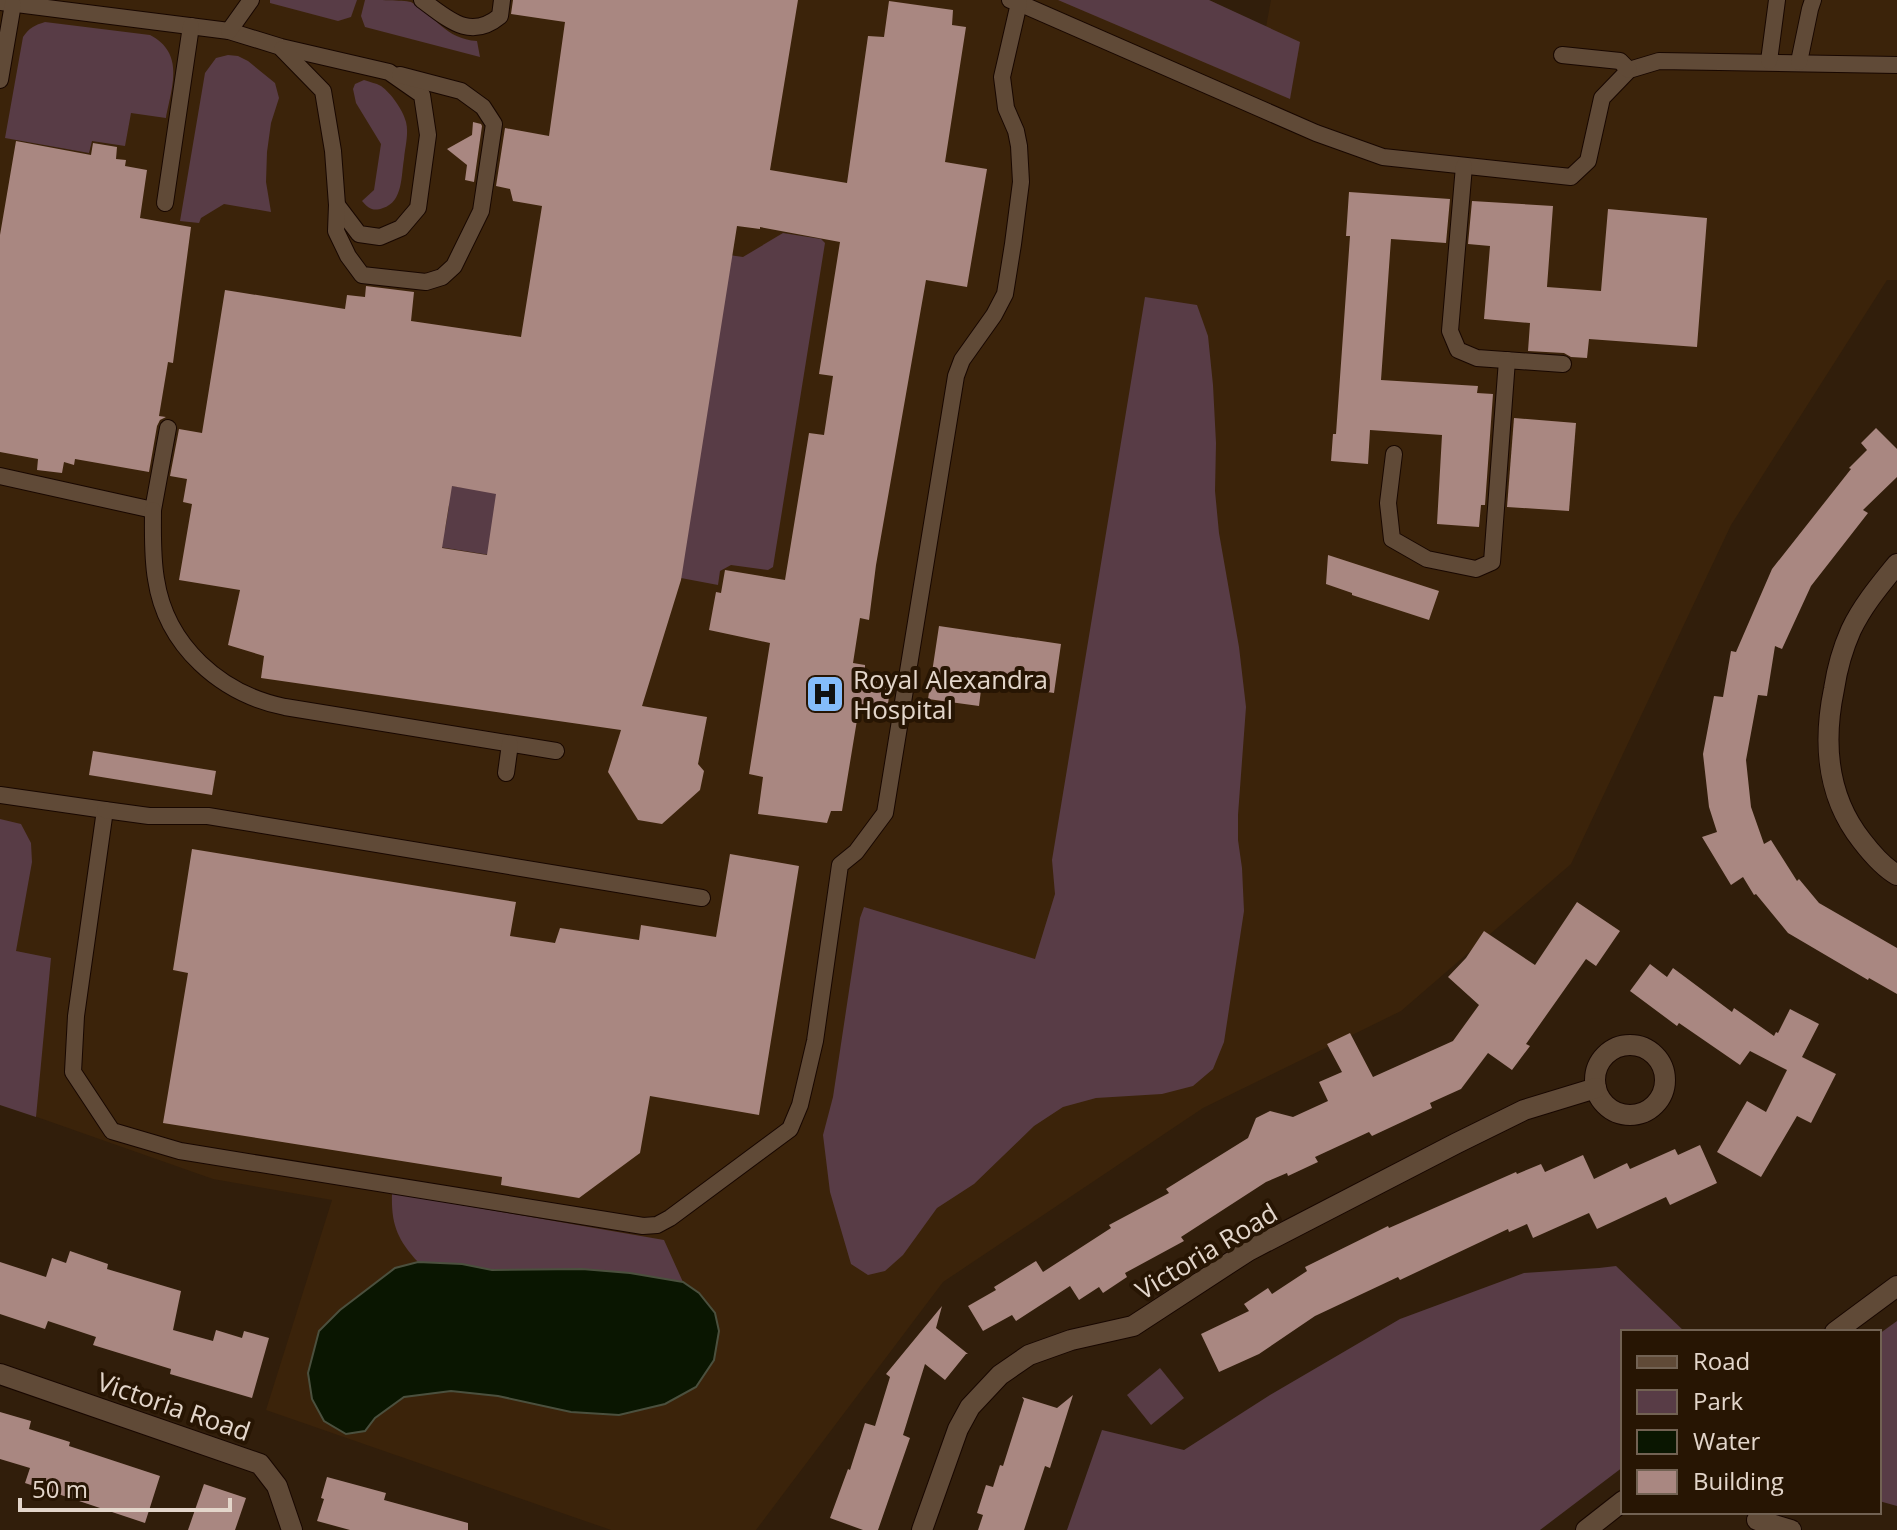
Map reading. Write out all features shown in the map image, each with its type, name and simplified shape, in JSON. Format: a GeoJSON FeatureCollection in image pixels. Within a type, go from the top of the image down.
{"type":"FeatureCollection","features":[{"type":"Feature","properties":{"kind":"street"},"geometry":{"type":"LineString","coordinates":[[1897,564],[1873,592],[1851,631],[1837,671],[1828,715],[1828,757],[1834,789],[1849,825],[1870,852],[1897,875]]}},
{"type":"Feature","properties":{"kind":"street","name":"Victoria Road"},"geometry":{"type":"LineString","coordinates":[[922,1530],[958,1429],[970,1407],[1000,1375],[1029,1355],[1071,1340],[1133,1326],[1248,1251],[1443,1150],[1524,1110],[1596,1088]]}},
{"type":"Feature","properties":{"kind":"street"},"geometry":{"type":"LineString","coordinates":[[1838,1330],[1897,1286]]}},
{"type":"Feature","properties":{"kind":"street","name":"Victoria Road"},"geometry":{"type":"LineString","coordinates":[[0,1374],[260,1464],[277,1486],[292,1530]]}},
{"type":"Feature","properties":{"kind":"street"},"geometry":{"type":"LineString","coordinates":[[1586,1530],[1621,1503]]}},
{"type":"Feature","properties":{"kind":"street"},"geometry":{"type":"LineString","coordinates":[[1757,1520],[1791,1530]]}},
{"type":"Feature","properties":{"kind":"lane"},"geometry":{"type":"LineString","coordinates":[[229,31],[251,0]]}},
{"type":"Feature","properties":{"kind":"lane"},"geometry":{"type":"LineString","coordinates":[[422,0],[449,20],[476,28],[490,25],[500,16],[502,0]]}},
{"type":"Feature","properties":{"kind":"lane"},"geometry":{"type":"LineString","coordinates":[[1769,61],[1777,0]]}},
{"type":"Feature","properties":{"kind":"lane"},"geometry":{"type":"LineString","coordinates":[[1799,62],[1813,0]]}},
{"type":"Feature","properties":{"kind":"lane"},"geometry":{"type":"LineString","coordinates":[[105,810],[76,1016],[73,1072],[112,1131],[180,1151],[643,1226],[657,1225],[790,1129],[800,1105],[815,1041],[840,865],[856,852],[885,813],[956,376],[962,360],[1005,294],[1021,182],[1019,146],[1006,108],[1002,77],[1014,2],[1316,133],[1383,157],[1571,177],[1588,161],[1602,98],[1629,70],[1659,61],[1897,65]]}},
{"type":"Feature","properties":{"kind":"lane"},"geometry":{"type":"LineString","coordinates":[[0,80],[6,3],[229,31],[281,47],[461,91],[483,107],[494,124],[481,211],[454,266],[442,277],[426,282],[362,275],[348,256],[336,231],[333,151],[323,91],[281,47]]}},
{"type":"Feature","properties":{"kind":"lane"},"geometry":{"type":"LineString","coordinates":[[165,203],[191,26]]}},
{"type":"Feature","properties":{"kind":"lane"},"geometry":{"type":"LineString","coordinates":[[1562,55],[1620,61],[1629,70]]}},
{"type":"Feature","properties":{"kind":"lane"},"geometry":{"type":"LineString","coordinates":[[337,205],[359,234],[380,237],[401,228],[418,208],[428,135],[422,95],[389,72]]}},
{"type":"Feature","properties":{"kind":"lane"},"geometry":{"type":"LineString","coordinates":[[1464,166],[1450,331],[1458,350],[1477,358],[1563,364]]}},
{"type":"Feature","properties":{"kind":"lane"},"geometry":{"type":"LineString","coordinates":[[1394,454],[1388,503],[1392,539],[1427,559],[1476,569],[1492,562],[1507,360]]}},
{"type":"Feature","properties":{"kind":"lane"},"geometry":{"type":"LineString","coordinates":[[168,428],[153,510],[156,581],[179,638],[197,661],[218,679],[264,703],[556,751]]}},
{"type":"Feature","properties":{"kind":"lane"},"geometry":{"type":"LineString","coordinates":[[0,476],[153,510]]}},
{"type":"Feature","properties":{"kind":"lane"},"geometry":{"type":"LineString","coordinates":[[506,773],[510,744]]}},
{"type":"Feature","properties":{"kind":"lane"},"geometry":{"type":"LineString","coordinates":[[0,795],[149,816],[208,816],[702,898]]}},
{"type":"Feature","properties":{"kind":"shaded area","name":"Royal Alexandra Hospital"},"geometry":{"type":"Polygon","coordinates":[[[0,0],[1209,0],[1266,27],[1271,0],[1897,0],[1897,280],[1887,280],[1731,525],[1571,864],[1401,1011],[1203,1108],[943,1282],[756,1530],[611,1530],[266,1410],[332,1200],[213,1179],[0,1104],[0,0]]]}},
{"type":"Feature","properties":{"kind":"green space"},"geometry":{"type":"Polygon","coordinates":[[[270,0],[357,0],[351,17],[338,21],[270,3],[270,0]]]}},
{"type":"Feature","properties":{"kind":"green space"},"geometry":{"type":"Polygon","coordinates":[[[365,0],[411,2],[457,36],[477,41],[480,57],[365,27],[361,16],[365,0]]]}},
{"type":"Feature","properties":{"kind":"green space"},"geometry":{"type":"Polygon","coordinates":[[[1058,0],[1209,0],[1300,42],[1290,99],[1058,0]]]}},
{"type":"Feature","properties":{"kind":"green space"},"geometry":{"type":"Polygon","coordinates":[[[45,22],[150,35],[161,42],[172,61],[173,72],[166,118],[131,113],[125,146],[92,141],[89,153],[5,138],[23,37],[32,27],[45,22]]]}},
{"type":"Feature","properties":{"kind":"green space"},"geometry":{"type":"Polygon","coordinates":[[[228,55],[248,61],[275,83],[279,98],[271,123],[266,182],[271,212],[224,204],[201,218],[199,223],[180,221],[205,73],[216,58],[228,55]]]}},
{"type":"Feature","properties":{"kind":"green space"},"geometry":{"type":"Polygon","coordinates":[[[364,80],[379,85],[389,93],[402,112],[407,127],[398,194],[390,205],[376,210],[362,201],[374,190],[381,144],[356,103],[353,89],[355,84],[364,80]]]}},
{"type":"Feature","properties":{"kind":"green space"},"geometry":{"type":"Polygon","coordinates":[[[783,233],[821,239],[825,243],[773,567],[768,570],[731,565],[720,571],[718,585],[665,575],[680,248],[743,257],[783,233]]]}},
{"type":"Feature","properties":{"kind":"green space"},"geometry":{"type":"Polygon","coordinates":[[[1145,297],[1197,305],[1208,336],[1219,533],[1246,707],[1238,815],[1244,911],[1224,1042],[1213,1069],[1193,1086],[1162,1094],[1096,1098],[1063,1107],[1034,1126],[974,1184],[937,1208],[903,1255],[885,1271],[868,1275],[851,1264],[830,1192],[823,1135],[833,1097],[860,918],[864,907],[1035,959],[1055,894],[1052,860],[1145,297]]]}},
{"type":"Feature","properties":{"kind":"green space"},"geometry":{"type":"Polygon","coordinates":[[[469,465],[591,571],[414,543],[445,530],[449,506],[428,482],[465,488],[469,465]]]}},
{"type":"Feature","properties":{"kind":"green space"},"geometry":{"type":"Polygon","coordinates":[[[0,819],[21,824],[31,843],[32,862],[16,951],[51,958],[36,1117],[0,1105],[0,819]]]}},
{"type":"Feature","properties":{"kind":"green space"},"geometry":{"type":"Polygon","coordinates":[[[392,1193],[664,1240],[683,1282],[582,1269],[492,1270],[462,1264],[418,1262],[397,1230],[392,1193]]]}},
{"type":"Feature","properties":{"kind":"green space"},"geometry":{"type":"Polygon","coordinates":[[[1616,1266],[1683,1330],[1621,1330],[1621,1469],[1540,1530],[1067,1530],[1102,1430],[1184,1450],[1270,1395],[1400,1319],[1524,1273],[1616,1266]]]}},
{"type":"Feature","properties":{"kind":"green space"},"geometry":{"type":"Polygon","coordinates":[[[1897,1321],[1897,1506],[1881,1502],[1881,1333],[1897,1321]]]}},
{"type":"Feature","properties":{"kind":"green space"},"geometry":{"type":"Polygon","coordinates":[[[1160,1368],[1184,1398],[1151,1425],[1127,1395],[1160,1368]]]}},
{"type":"Feature","properties":{"kind":"water"},"geometry":{"type":"Polygon","coordinates":[[[418,1262],[462,1264],[492,1270],[582,1269],[683,1282],[699,1293],[715,1313],[719,1331],[714,1360],[696,1387],[665,1404],[619,1415],[571,1412],[498,1396],[451,1391],[404,1397],[375,1418],[365,1431],[346,1434],[324,1421],[312,1399],[308,1373],[319,1331],[340,1310],[395,1268],[418,1262]]]}},
{"type":"Feature","properties":{"kind":"building"},"geometry":{"type":"Polygon","coordinates":[[[513,0],[798,0],[770,170],[847,183],[868,36],[884,37],[889,1],[953,10],[952,25],[966,27],[945,162],[987,169],[967,287],[926,280],[869,620],[860,618],[853,663],[865,665],[865,679],[891,684],[887,710],[859,708],[842,811],[831,811],[827,823],[758,814],[763,777],[749,774],[770,643],[709,630],[716,592],[721,593],[725,570],[785,580],[809,433],[824,435],[833,376],[819,374],[840,242],[760,227],[737,226],[681,580],[642,706],[707,717],[698,764],[704,771],[700,790],[662,824],[638,820],[608,772],[621,730],[261,678],[264,656],[228,645],[240,590],[179,580],[192,504],[183,502],[187,479],[170,476],[179,429],[202,433],[225,290],[345,309],[347,295],[365,297],[366,286],[414,292],[411,321],[521,337],[542,206],[513,201],[510,189],[496,186],[505,128],[549,136],[565,22],[511,14],[513,0]],[[452,486],[442,548],[487,555],[496,494],[452,486]]]}},
{"type":"Feature","properties":{"kind":"building"},"geometry":{"type":"Polygon","coordinates":[[[473,122],[482,126],[474,182],[465,180],[467,165],[447,149],[472,135],[473,122]]]}},
{"type":"Feature","properties":{"kind":"building"},"geometry":{"type":"Polygon","coordinates":[[[16,141],[91,155],[93,143],[117,147],[116,159],[126,160],[125,166],[147,170],[140,218],[191,227],[173,363],[168,362],[159,416],[166,417],[157,426],[149,472],[75,459],[74,465],[64,462],[62,473],[37,470],[38,459],[0,452],[0,235],[16,141]]]}},
{"type":"Feature","properties":{"kind":"building"},"geometry":{"type":"Polygon","coordinates":[[[1349,192],[1450,199],[1446,243],[1391,239],[1381,380],[1478,386],[1477,393],[1493,394],[1485,505],[1481,505],[1479,527],[1437,524],[1442,435],[1370,430],[1368,464],[1331,461],[1333,434],[1336,434],[1350,236],[1346,236],[1349,192]]]}},
{"type":"Feature","properties":{"kind":"building"},"geometry":{"type":"Polygon","coordinates":[[[1472,201],[1553,206],[1547,287],[1601,291],[1608,209],[1707,218],[1697,347],[1589,339],[1587,358],[1528,351],[1530,323],[1484,319],[1490,246],[1468,244],[1472,201]]]}},
{"type":"Feature","properties":{"kind":"building"},"geometry":{"type":"Polygon","coordinates":[[[1514,418],[1576,423],[1569,511],[1507,507],[1514,418]]]}},
{"type":"Feature","properties":{"kind":"building"},"geometry":{"type":"Polygon","coordinates":[[[1876,428],[1897,449],[1897,477],[1863,510],[1868,513],[1811,586],[1782,649],[1775,646],[1767,696],[1758,695],[1746,760],[1751,807],[1764,844],[1771,840],[1797,881],[1799,879],[1819,903],[1897,948],[1897,994],[1788,933],[1754,895],[1743,877],[1731,885],[1702,837],[1717,832],[1709,807],[1703,754],[1714,696],[1723,697],[1731,651],[1736,652],[1772,569],[1849,468],[1867,450],[1861,443],[1876,428]]]}},
{"type":"Feature","properties":{"kind":"building"},"geometry":{"type":"Polygon","coordinates":[[[1328,555],[1439,591],[1429,620],[1326,584],[1328,555]]]}},
{"type":"Feature","properties":{"kind":"building"},"geometry":{"type":"Polygon","coordinates":[[[939,626],[1061,644],[1054,693],[982,682],[979,706],[928,699],[939,626]]]}},
{"type":"Feature","properties":{"kind":"building"},"geometry":{"type":"Polygon","coordinates":[[[93,751],[216,771],[212,795],[89,775],[93,751]]]}},
{"type":"Feature","properties":{"kind":"building"},"geometry":{"type":"Polygon","coordinates":[[[192,849],[516,902],[510,936],[555,943],[560,928],[639,940],[641,925],[716,937],[730,854],[799,866],[759,1115],[650,1096],[640,1153],[579,1198],[501,1185],[502,1177],[163,1123],[188,973],[173,970],[192,849]]]}},
{"type":"Feature","properties":{"kind":"building"},"geometry":{"type":"Polygon","coordinates":[[[1577,902],[1620,931],[1596,966],[1586,959],[1526,1044],[1530,1046],[1512,1070],[1488,1053],[1461,1089],[1430,1103],[1432,1108],[1372,1136],[1369,1132],[1315,1157],[1318,1162],[1266,1182],[1181,1237],[1184,1241],[1125,1273],[1127,1277],[1103,1293],[1099,1287],[1079,1300],[1070,1286],[1016,1321],[1012,1315],[983,1331],[968,1306],[996,1290],[994,1287],[1036,1261],[1043,1272],[1111,1228],[1109,1225],[1169,1193],[1166,1189],[1248,1138],[1256,1118],[1270,1111],[1293,1117],[1328,1101],[1319,1082],[1342,1072],[1327,1044],[1350,1033],[1373,1077],[1453,1041],[1479,1005],[1448,977],[1466,958],[1484,931],[1535,965],[1577,902]]]}},
{"type":"Feature","properties":{"kind":"building"},"geometry":{"type":"Polygon","coordinates":[[[1650,964],[1667,977],[1673,968],[1732,1012],[1734,1008],[1774,1036],[1790,1009],[1819,1024],[1802,1057],[1836,1074],[1811,1123],[1797,1116],[1761,1177],[1717,1152],[1747,1101],[1766,1112],[1787,1070],[1750,1051],[1740,1065],[1679,1023],[1677,1026],[1630,991],[1650,964]]]}},
{"type":"Feature","properties":{"kind":"building"},"geometry":{"type":"Polygon","coordinates":[[[1700,1145],[1717,1183],[1670,1205],[1666,1197],[1597,1229],[1589,1213],[1533,1238],[1527,1224],[1509,1232],[1508,1229],[1315,1316],[1259,1354],[1219,1372],[1201,1334],[1249,1311],[1244,1304],[1268,1288],[1272,1294],[1307,1271],[1305,1267],[1388,1226],[1516,1172],[1541,1164],[1545,1172],[1583,1155],[1594,1179],[1627,1163],[1630,1169],[1675,1149],[1678,1155],[1700,1145]]]}},
{"type":"Feature","properties":{"kind":"building"},"geometry":{"type":"Polygon","coordinates":[[[70,1251],[108,1264],[107,1269],[181,1291],[173,1330],[213,1341],[216,1330],[242,1338],[244,1331],[269,1338],[252,1398],[170,1374],[171,1369],[93,1345],[96,1337],[48,1321],[45,1329],[0,1314],[0,1262],[46,1277],[52,1258],[66,1263],[70,1251]]]}},
{"type":"Feature","properties":{"kind":"building"},"geometry":{"type":"Polygon","coordinates":[[[942,1306],[936,1328],[968,1354],[945,1380],[925,1364],[903,1435],[910,1438],[878,1530],[863,1530],[830,1518],[865,1423],[875,1426],[890,1377],[886,1374],[942,1306]]]}},
{"type":"Feature","properties":{"kind":"building"},"geometry":{"type":"Polygon","coordinates":[[[1073,1395],[1050,1468],[1045,1466],[1024,1530],[978,1530],[983,1515],[977,1513],[986,1485],[993,1487],[1000,1465],[1003,1466],[1024,1400],[1022,1397],[1057,1408],[1073,1395]]]}},
{"type":"Feature","properties":{"kind":"building"},"geometry":{"type":"Polygon","coordinates":[[[0,1412],[31,1421],[29,1429],[70,1442],[69,1446],[160,1476],[145,1523],[25,1483],[30,1468],[0,1459],[0,1412]]]}},
{"type":"Feature","properties":{"kind":"building"},"geometry":{"type":"Polygon","coordinates":[[[327,1477],[386,1493],[384,1500],[468,1523],[468,1530],[350,1530],[317,1521],[327,1477]]]}},
{"type":"Feature","properties":{"kind":"building"},"geometry":{"type":"Polygon","coordinates":[[[204,1484],[246,1498],[235,1530],[188,1530],[204,1484]]]}},
{"type":"Feature","properties":{"kind":"place","name":"Royal Alexandra Hospital"},"geometry":{"type":"Point","coordinates":[825,694]}}]}
